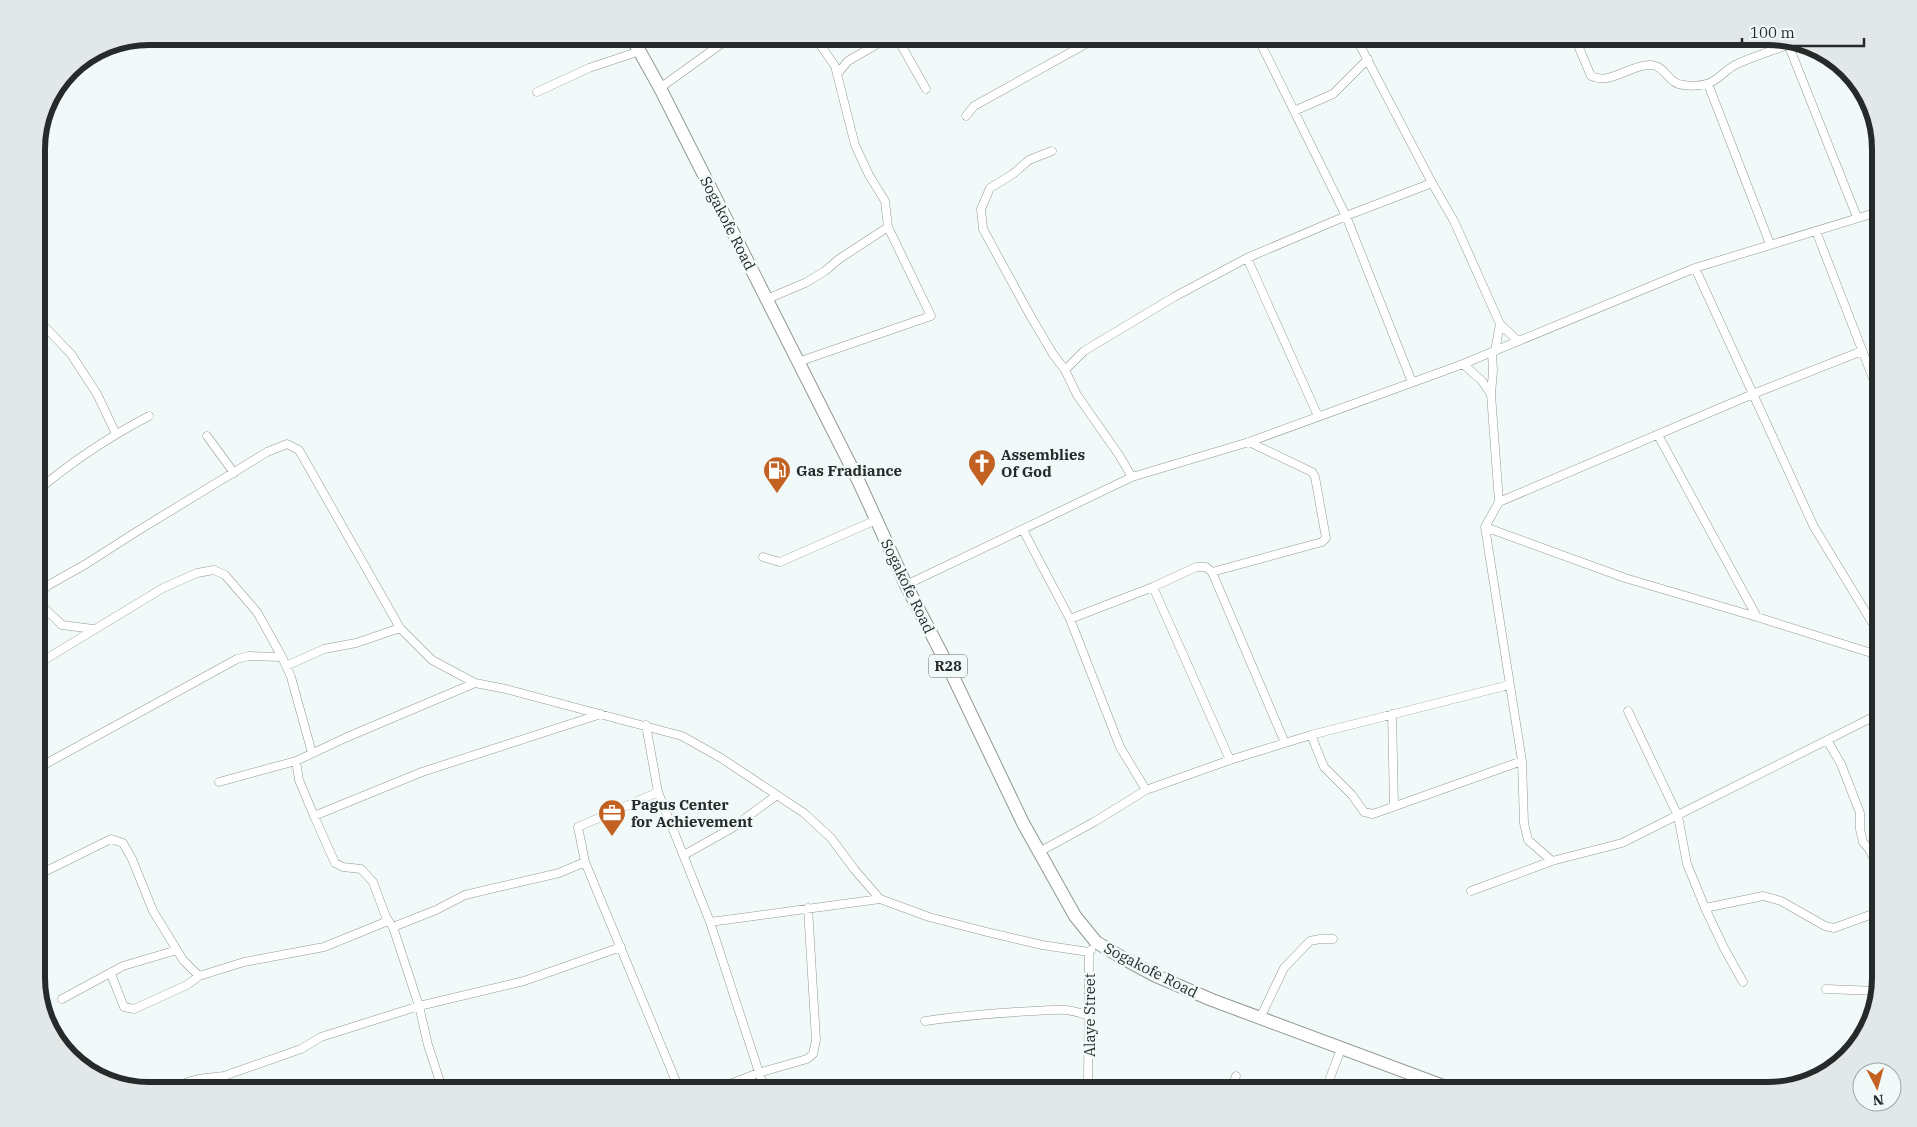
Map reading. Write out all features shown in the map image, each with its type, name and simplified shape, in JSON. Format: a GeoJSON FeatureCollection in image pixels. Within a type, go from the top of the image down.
{"type":"FeatureCollection","features":[{"type":"Feature","properties":{"kind":"main road","name":"Sogakofe Road"},"geometry":{"type":"LineString","coordinates":[[637,45],[859,482],[906,584],[946,662],[1023,823],[1093,947],[1126,960],[1156,976],[1212,1000],[1432,1082]]}},
{"type":"Feature","properties":{"kind":"street"},"geometry":{"type":"LineString","coordinates":[[660,88],[720,45]]}},
{"type":"Feature","properties":{"kind":"street"},"geometry":{"type":"LineString","coordinates":[[798,362],[931,316],[888,227],[884,201],[868,175],[855,145],[838,73],[820,45]]}},
{"type":"Feature","properties":{"kind":"street"},"geometry":{"type":"LineString","coordinates":[[838,73],[848,61],[876,45]]}},
{"type":"Feature","properties":{"kind":"street"},"geometry":{"type":"LineString","coordinates":[[901,45],[926,89]]}},
{"type":"Feature","properties":{"kind":"street"},"geometry":{"type":"LineString","coordinates":[[966,116],[974,106],[1084,45]]}},
{"type":"Feature","properties":{"kind":"street"},"geometry":{"type":"LineString","coordinates":[[1261,45],[1346,216],[1412,382]]}},
{"type":"Feature","properties":{"kind":"street"},"geometry":{"type":"LineString","coordinates":[[1360,45],[1454,221],[1500,324],[1518,341]]}},
{"type":"Feature","properties":{"kind":"street"},"geometry":{"type":"LineString","coordinates":[[1578,45],[1591,76],[1599,80],[1608,79],[1624,71],[1648,65],[1657,65],[1674,82],[1680,85],[1692,86],[1708,84],[1732,67],[1782,46]]}},
{"type":"Feature","properties":{"kind":"street"},"geometry":{"type":"LineString","coordinates":[[1792,48],[1857,217]]}},
{"type":"Feature","properties":{"kind":"street"},"geometry":{"type":"LineString","coordinates":[[537,92],[589,68],[640,51]]}},
{"type":"Feature","properties":{"kind":"street"},"geometry":{"type":"LineString","coordinates":[[1294,111],[1333,94],[1368,59]]}},
{"type":"Feature","properties":{"kind":"street"},"geometry":{"type":"LineString","coordinates":[[1708,84],[1770,244]]}},
{"type":"Feature","properties":{"kind":"street"},"geometry":{"type":"LineString","coordinates":[[1052,151],[1029,160],[1013,174],[990,188],[981,209],[983,229],[1053,354],[1065,370],[1077,395],[1132,477]]}},
{"type":"Feature","properties":{"kind":"street"},"geometry":{"type":"LineString","coordinates":[[1065,370],[1084,352],[1174,297],[1247,258],[1346,216],[1432,183]]}},
{"type":"Feature","properties":{"kind":"street"},"geometry":{"type":"LineString","coordinates":[[906,584],[1132,477],[1249,442],[1463,364],[1695,268],[1872,213]]}},
{"type":"Feature","properties":{"kind":"street"},"geometry":{"type":"LineString","coordinates":[[767,299],[812,279],[888,227]]}},
{"type":"Feature","properties":{"kind":"street"},"geometry":{"type":"LineString","coordinates":[[1816,231],[1872,376]]}},
{"type":"Feature","properties":{"kind":"street"},"geometry":{"type":"LineString","coordinates":[[1247,258],[1318,416]]}},
{"type":"Feature","properties":{"kind":"street"},"geometry":{"type":"LineString","coordinates":[[1695,268],[1814,527],[1872,622]]}},
{"type":"Feature","properties":{"kind":"street"},"geometry":{"type":"LineString","coordinates":[[1500,324],[1493,351],[1491,394],[1499,502],[1485,527],[1522,761],[1524,824],[1528,840],[1552,861]]}},
{"type":"Feature","properties":{"kind":"street"},"geometry":{"type":"LineString","coordinates":[[45,327],[71,354],[97,394],[116,434]]}},
{"type":"Feature","properties":{"kind":"street"},"geometry":{"type":"LineString","coordinates":[[1499,502],[1753,394],[1862,351]]}},
{"type":"Feature","properties":{"kind":"street"},"geometry":{"type":"LineString","coordinates":[[1463,364],[1482,381],[1491,394]]}},
{"type":"Feature","properties":{"kind":"street"},"geometry":{"type":"LineString","coordinates":[[45,484],[116,434],[149,416]]}},
{"type":"Feature","properties":{"kind":"street"},"geometry":{"type":"LineString","coordinates":[[1658,435],[1757,617]]}},
{"type":"Feature","properties":{"kind":"street"},"geometry":{"type":"LineString","coordinates":[[207,436],[234,473]]}},
{"type":"Feature","properties":{"kind":"street"},"geometry":{"type":"LineString","coordinates":[[1212,572],[1322,542],[1326,538],[1315,476],[1312,472],[1249,442]]}},
{"type":"Feature","properties":{"kind":"street"},"geometry":{"type":"LineString","coordinates":[[45,589],[267,452],[287,444],[299,450],[400,628],[432,660],[476,683],[646,725],[682,736],[721,758],[804,813],[831,838],[880,899]]}},
{"type":"Feature","properties":{"kind":"street"},"geometry":{"type":"LineString","coordinates":[[763,557],[780,562],[876,520]]}},
{"type":"Feature","properties":{"kind":"street"},"geometry":{"type":"LineString","coordinates":[[1485,527],[1625,578],[1872,653]]}},
{"type":"Feature","properties":{"kind":"street"},"geometry":{"type":"LineString","coordinates":[[1023,530],[1070,619],[1120,747],[1146,790]]}},
{"type":"Feature","properties":{"kind":"street"},"geometry":{"type":"LineString","coordinates":[[1070,619],[1196,568],[1206,567],[1212,572],[1285,743]]}},
{"type":"Feature","properties":{"kind":"street"},"geometry":{"type":"LineString","coordinates":[[45,659],[163,588],[197,573],[214,570],[225,575],[256,612],[282,657],[291,677],[312,753]]}},
{"type":"Feature","properties":{"kind":"street"},"geometry":{"type":"LineString","coordinates":[[1152,587],[1230,760]]}},
{"type":"Feature","properties":{"kind":"street"},"geometry":{"type":"LineString","coordinates":[[45,609],[62,625],[93,629]]}},
{"type":"Feature","properties":{"kind":"street"},"geometry":{"type":"LineString","coordinates":[[286,666],[324,649],[356,643],[400,628]]}},
{"type":"Feature","properties":{"kind":"street"},"geometry":{"type":"LineString","coordinates":[[45,764],[237,659],[249,656],[282,657]]}},
{"type":"Feature","properties":{"kind":"street"},"geometry":{"type":"LineString","coordinates":[[219,782],[296,761],[345,738],[476,683]]}},
{"type":"Feature","properties":{"kind":"street"},"geometry":{"type":"LineString","coordinates":[[1039,852],[1094,822],[1146,790],[1230,760],[1311,735],[1509,684]]}},
{"type":"Feature","properties":{"kind":"street"},"geometry":{"type":"LineString","coordinates":[[1628,711],[1678,816],[1688,864],[1705,908],[1743,982]]}},
{"type":"Feature","properties":{"kind":"street"},"geometry":{"type":"LineString","coordinates":[[314,816],[422,772],[602,714]]}},
{"type":"Feature","properties":{"kind":"street"},"geometry":{"type":"LineString","coordinates":[[1392,714],[1394,805]]}},
{"type":"Feature","properties":{"kind":"street"},"geometry":{"type":"LineString","coordinates":[[1471,891],[1552,861],[1622,843],[1872,718]]}},
{"type":"Feature","properties":{"kind":"street"},"geometry":{"type":"LineString","coordinates":[[646,725],[658,792],[710,922],[761,1082]]}},
{"type":"Feature","properties":{"kind":"street"},"geometry":{"type":"LineString","coordinates":[[1311,735],[1324,767],[1352,795],[1364,812],[1373,814],[1522,761]]}},
{"type":"Feature","properties":{"kind":"street"},"geometry":{"type":"LineString","coordinates":[[1827,740],[1844,772],[1860,813],[1860,829],[1863,842],[1872,855]]}},
{"type":"Feature","properties":{"kind":"street"},"geometry":{"type":"LineString","coordinates":[[296,761],[299,780],[335,863],[343,867],[361,869],[373,882],[419,1006],[428,1045],[440,1082]]}},
{"type":"Feature","properties":{"kind":"street"},"geometry":{"type":"LineString","coordinates":[[658,792],[578,826],[585,862],[676,1082]]}},
{"type":"Feature","properties":{"kind":"street"},"geometry":{"type":"LineString","coordinates":[[684,855],[732,828],[777,795]]}},
{"type":"Feature","properties":{"kind":"street"},"geometry":{"type":"LineString","coordinates":[[45,872],[111,839],[123,843],[132,859],[153,912],[183,960],[199,976]]}},
{"type":"Feature","properties":{"kind":"street"},"geometry":{"type":"LineString","coordinates":[[111,974],[124,1007],[134,1009],[187,985],[199,976],[244,962],[324,947],[436,910],[465,895],[559,873],[585,862]]}},
{"type":"Feature","properties":{"kind":"street"},"geometry":{"type":"LineString","coordinates":[[1705,908],[1763,896],[1781,901],[1825,926],[1834,928],[1872,914]]}},
{"type":"Feature","properties":{"kind":"street"},"geometry":{"type":"LineString","coordinates":[[710,922],[880,899],[929,917],[1042,945],[1093,947]]}},
{"type":"Feature","properties":{"kind":"street"},"geometry":{"type":"LineString","coordinates":[[736,1082],[807,1059],[813,1054],[816,1040],[808,908]]}},
{"type":"Feature","properties":{"kind":"street"},"geometry":{"type":"LineString","coordinates":[[1260,1018],[1284,968],[1310,941],[1334,939]]}},
{"type":"Feature","properties":{"kind":"street"},"geometry":{"type":"LineString","coordinates":[[188,1082],[224,1076],[302,1048],[321,1037],[419,1006],[524,981],[621,947]]}},
{"type":"Feature","properties":{"kind":"street","name":"Alaye Street"},"geometry":{"type":"LineString","coordinates":[[1088,1082],[1093,947]]}},
{"type":"Feature","properties":{"kind":"street"},"geometry":{"type":"LineString","coordinates":[[62,999],[124,966],[177,950]]}},
{"type":"Feature","properties":{"kind":"street"},"geometry":{"type":"LineString","coordinates":[[1826,989],[1871,991]]}},
{"type":"Feature","properties":{"kind":"street"},"geometry":{"type":"LineString","coordinates":[[924,1021],[1003,1012],[1057,1009],[1072,1010],[1090,1016]]}},
{"type":"Feature","properties":{"kind":"street"},"geometry":{"type":"LineString","coordinates":[[1328,1082],[1341,1049]]}},
{"type":"Feature","properties":{"kind":"street"},"geometry":{"type":"LineString","coordinates":[[1234,1082],[1236,1076]]}},
{"type":"Feature","properties":{"kind":"place","name":"Assemblies Of God"},"geometry":{"type":"Point","coordinates":[982,487]}},
{"type":"Feature","properties":{"kind":"place","name":"Gas Fradiance"},"geometry":{"type":"Point","coordinates":[777,494]}},
{"type":"Feature","properties":{"kind":"place","name":"Pagus Center for Achievement"},"geometry":{"type":"Point","coordinates":[612,837]}}]}
